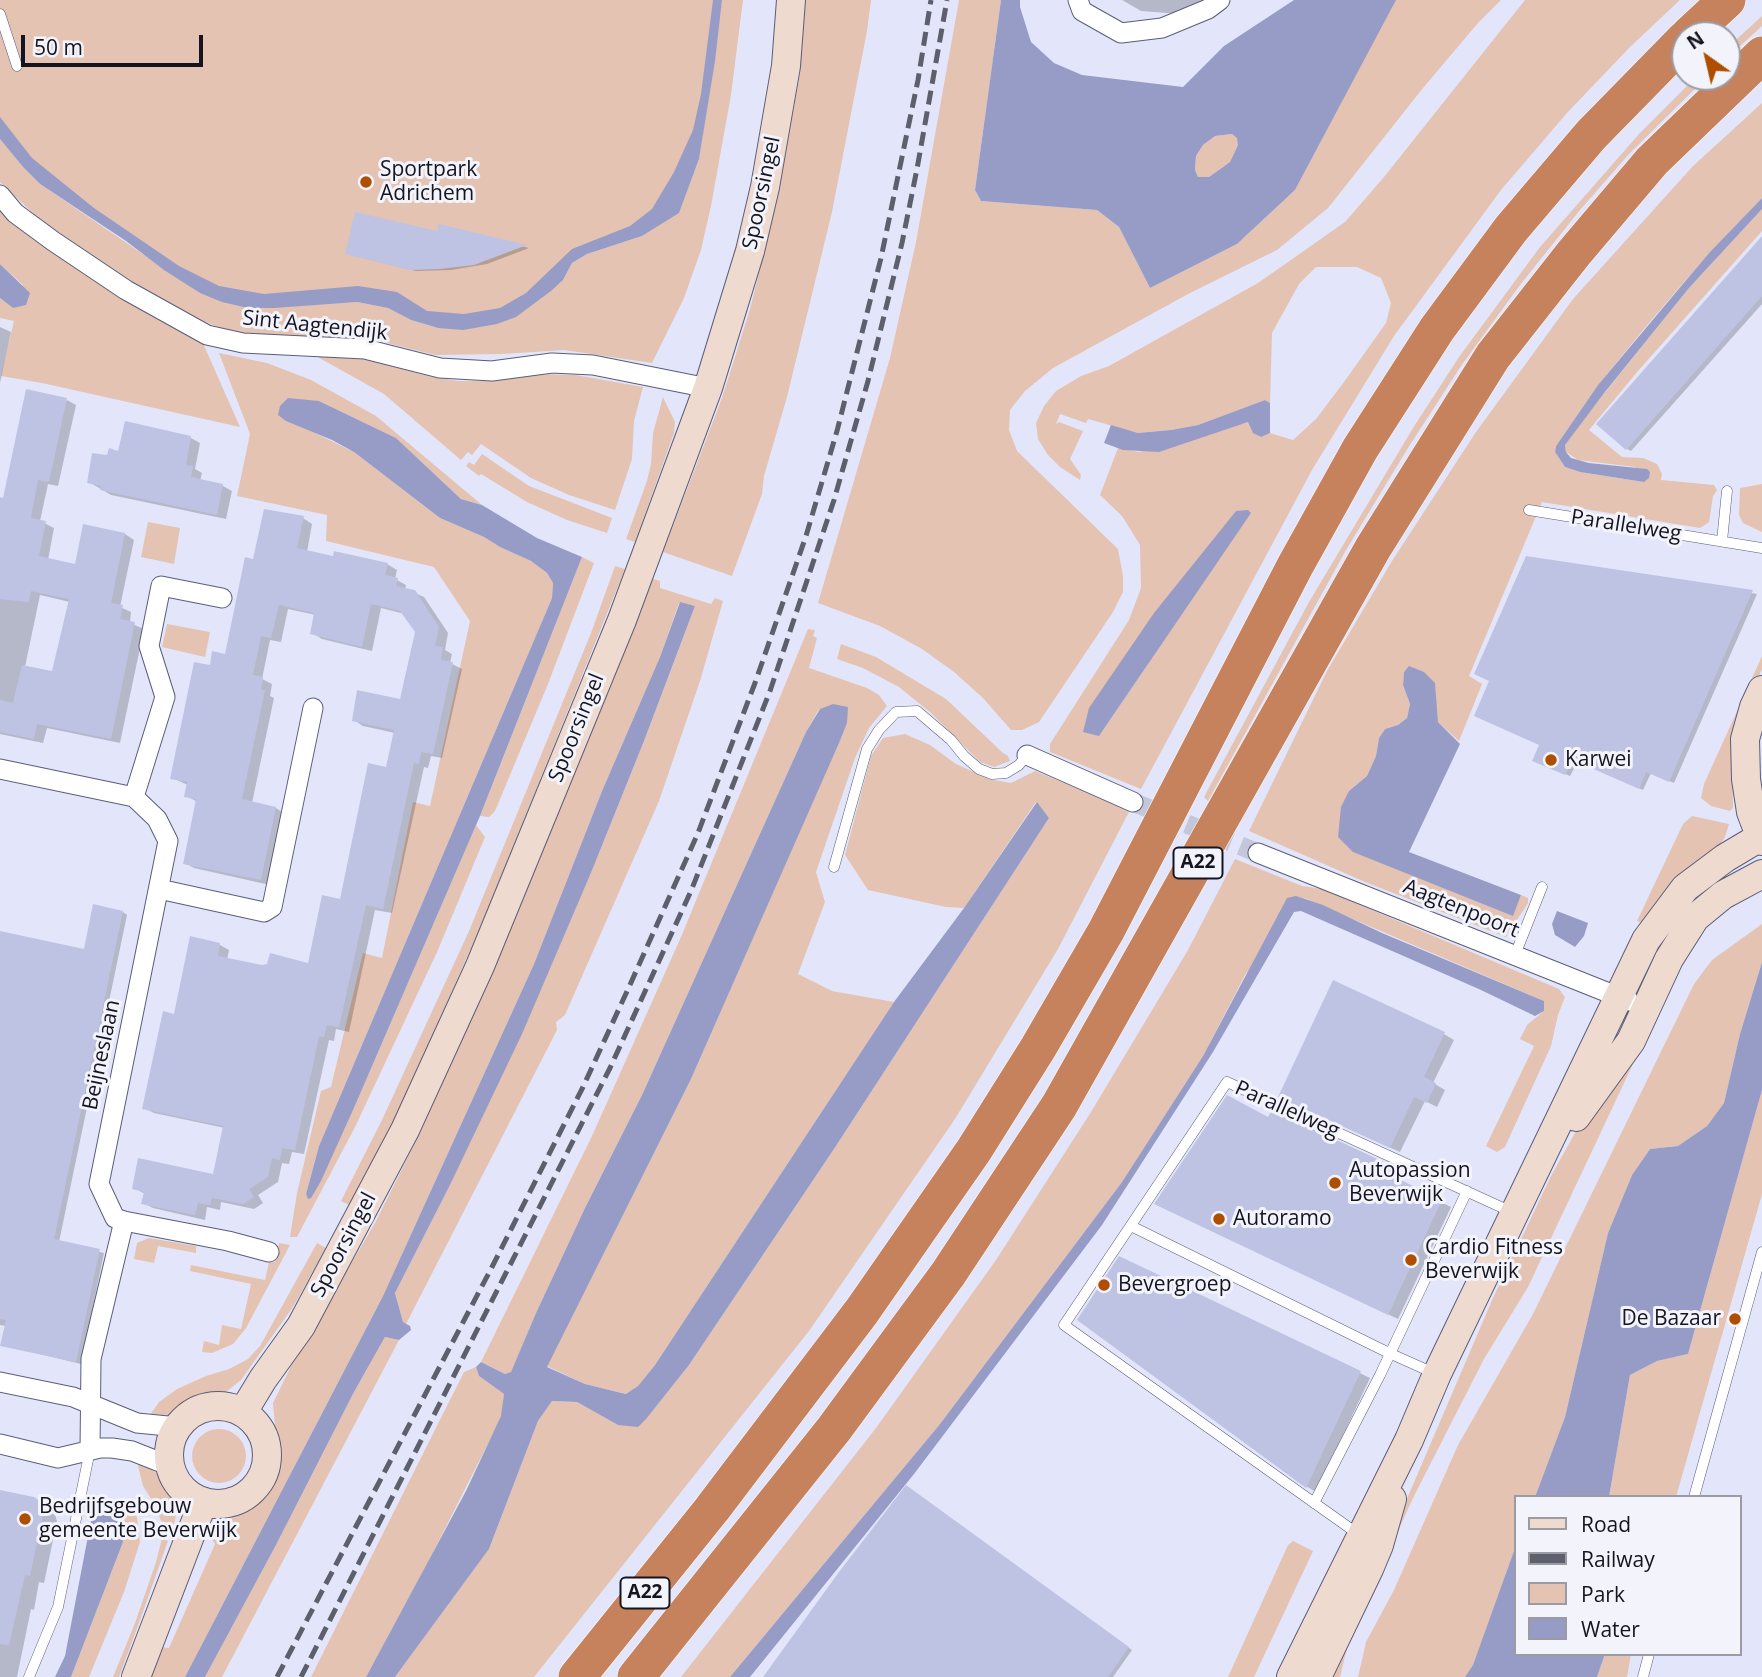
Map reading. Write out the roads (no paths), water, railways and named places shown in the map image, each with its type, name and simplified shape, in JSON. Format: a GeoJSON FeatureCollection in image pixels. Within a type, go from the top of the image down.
{"type":"FeatureCollection","features":[{"type":"Feature","properties":{"kind":"highway"},"geometry":{"type":"LineString","coordinates":[[1704,21],[1727,0]]}},
{"type":"Feature","properties":{"kind":"highway","name":"A22"},"geometry":{"type":"LineString","coordinates":[[578,1677],[712,1509],[862,1311],[974,1150],[1038,1048],[1106,931],[1295,566],[1360,449],[1437,329],[1537,198],[1591,135],[1671,53]]}},
{"type":"Feature","properties":{"kind":"highway","name":"A22"},"geometry":{"type":"LineString","coordinates":[[636,1677],[834,1429],[948,1274],[1059,1106],[1373,548],[1493,356],[1574,253],[1652,161],[1762,55]]}},
{"type":"Feature","properties":{"kind":"main road","name":"Spoorsingel"},"geometry":{"type":"LineString","coordinates":[[243,1412],[301,1326],[405,1130],[474,978],[622,620],[708,388],[750,251],[765,187],[786,66],[791,0]]}},
{"type":"Feature","properties":{"kind":"main road"},"geometry":{"type":"LineString","coordinates":[[1291,1677],[1409,1440],[1437,1374],[1646,940],[1685,888],[1725,858],[1762,838],[1751,812],[1746,779],[1745,738],[1762,690]]}},
{"type":"Feature","properties":{"kind":"main road"},"geometry":{"type":"LineString","coordinates":[[1538,1166],[1631,1041],[1669,959],[1695,918],[1723,895],[1762,874]]}},
{"type":"Feature","properties":{"kind":"main road"},"geometry":{"type":"LineString","coordinates":[[226,1406],[243,1412],[256,1423],[264,1436],[266,1467],[259,1482],[248,1493],[234,1501],[219,1504],[203,1502],[182,1488],[170,1466],[170,1444],[178,1427],[191,1414],[208,1407],[226,1406]]}},
{"type":"Feature","properties":{"kind":"main road"},"geometry":{"type":"LineString","coordinates":[[1317,1677],[1379,1545],[1409,1440]]}},
{"type":"Feature","properties":{"kind":"main road"},"geometry":{"type":"LineString","coordinates":[[136,1677],[203,1502]]}},
{"type":"Feature","properties":{"kind":"street"},"geometry":{"type":"LineString","coordinates":[[1078,0],[1082,11],[1121,33],[1163,29],[1208,9],[1220,0]]}},
{"type":"Feature","properties":{"kind":"street","name":"Sint Aagtendijk"},"geometry":{"type":"LineString","coordinates":[[0,195],[15,213],[126,290],[207,335],[243,343],[365,349],[440,368],[492,371],[552,363],[593,365],[708,388]]}},
{"type":"Feature","properties":{"kind":"street"},"geometry":{"type":"LineString","coordinates":[[0,769],[134,797],[165,697],[149,646],[161,586],[222,598]]}},
{"type":"Feature","properties":{"kind":"street"},"geometry":{"type":"LineString","coordinates":[[159,888],[264,912],[272,907],[313,708]]}},
{"type":"Feature","properties":{"kind":"street"},"geometry":{"type":"LineString","coordinates":[[1027,755],[1133,802]]}},
{"type":"Feature","properties":{"kind":"street","name":"Beijneslaan"},"geometry":{"type":"LineString","coordinates":[[124,1221],[115,1218],[99,1184],[168,841],[158,820],[134,797]]}},
{"type":"Feature","properties":{"kind":"street","name":"Aagtenpoort"},"geometry":{"type":"LineString","coordinates":[[1258,853],[1647,1009]]}},
{"type":"Feature","properties":{"kind":"street"},"geometry":{"type":"LineString","coordinates":[[90,1450],[91,1359],[124,1221],[228,1241],[269,1252]]}},
{"type":"Feature","properties":{"kind":"street"},"geometry":{"type":"LineString","coordinates":[[0,1382],[73,1397],[137,1423],[178,1427]]}},
{"type":"Feature","properties":{"kind":"street"},"geometry":{"type":"LineString","coordinates":[[0,1444],[58,1458],[100,1448],[132,1451],[170,1466]]}},
{"type":"Feature","properties":{"kind":"lane"},"geometry":{"type":"LineString","coordinates":[[0,14],[17,66]]}},
{"type":"Feature","properties":{"kind":"lane"},"geometry":{"type":"LineString","coordinates":[[1722,541],[1727,491]]}},
{"type":"Feature","properties":{"kind":"lane","name":"Parallelweg"},"geometry":{"type":"LineString","coordinates":[[1529,510],[1762,548]]}},
{"type":"Feature","properties":{"kind":"lane"},"geometry":{"type":"LineString","coordinates":[[834,867],[867,749],[879,730],[896,712],[917,711],[979,769],[992,774],[1006,773],[1019,765],[1027,755]]}},
{"type":"Feature","properties":{"kind":"lane"},"geometry":{"type":"LineString","coordinates":[[1515,955],[1542,887]]}},
{"type":"Feature","properties":{"kind":"lane","name":"Parallelweg"},"geometry":{"type":"LineString","coordinates":[[1360,1535],[1064,1325],[1227,1082],[1514,1213]]}},
{"type":"Feature","properties":{"kind":"lane"},"geometry":{"type":"LineString","coordinates":[[1314,1503],[1467,1191]]}},
{"type":"Feature","properties":{"kind":"lane"},"geometry":{"type":"LineString","coordinates":[[1130,1226],[1437,1374]]}},
{"type":"Feature","properties":{"kind":"lane"},"geometry":{"type":"LineString","coordinates":[[1695,1495],[1762,1252]]}},
{"type":"Feature","properties":{"kind":"lane"},"geometry":{"type":"LineString","coordinates":[[29,1677],[58,1607],[90,1450]]}},
{"type":"Feature","properties":{"kind":"lane"},"geometry":{"type":"LineString","coordinates":[[1643,1677],[1648,1656]]}},
{"type":"Feature","properties":{"kind":"water"},"geometry":{"type":"Polygon","coordinates":[[[713,0],[722,0],[715,61],[699,159],[679,213],[642,236],[587,254],[572,263],[563,280],[551,291],[516,317],[497,324],[463,330],[438,328],[411,320],[388,308],[357,302],[248,308],[222,302],[200,293],[164,270],[126,241],[40,184],[0,139],[0,117],[32,158],[94,208],[179,266],[219,286],[264,294],[358,286],[397,292],[427,311],[464,314],[500,308],[526,293],[572,249],[630,226],[652,209],[674,172],[693,130],[701,94],[713,0]]]}},
{"type":"Feature","properties":{"kind":"water"},"geometry":{"type":"Polygon","coordinates":[[[1001,0],[1020,0],[1031,42],[1054,63],[1082,75],[1183,87],[1224,46],[1294,0],[1396,0],[1295,190],[1237,244],[1150,288],[1119,227],[1097,210],[981,201],[975,190],[1001,0]],[[1232,134],[1215,136],[1203,145],[1196,156],[1195,170],[1198,177],[1209,177],[1230,162],[1238,145],[1237,138],[1232,134]]]}},
{"type":"Feature","properties":{"kind":"water"},"geometry":{"type":"Polygon","coordinates":[[[1762,198],[1762,209],[1689,288],[1565,445],[1571,458],[1589,463],[1647,469],[1650,472],[1649,478],[1644,482],[1580,472],[1565,467],[1555,452],[1556,446],[1598,385],[1709,253],[1762,198]]]}},
{"type":"Feature","properties":{"kind":"water"},"geometry":{"type":"Polygon","coordinates":[[[0,264],[30,293],[26,305],[13,308],[0,298],[0,264]]]}},
{"type":"Feature","properties":{"kind":"water"},"geometry":{"type":"Polygon","coordinates":[[[288,398],[319,401],[396,438],[461,499],[482,505],[537,538],[582,557],[480,816],[357,1101],[321,1181],[308,1199],[306,1194],[319,1146],[552,598],[553,583],[547,573],[531,561],[440,518],[354,452],[286,421],[278,415],[280,406],[288,398]]]}},
{"type":"Feature","properties":{"kind":"water"},"geometry":{"type":"Polygon","coordinates":[[[1265,400],[1270,403],[1270,433],[1261,437],[1253,433],[1248,422],[1159,452],[1123,450],[1104,443],[1111,425],[1138,433],[1171,430],[1198,425],[1265,400]]]}},
{"type":"Feature","properties":{"kind":"water"},"geometry":{"type":"Polygon","coordinates":[[[1248,510],[1251,513],[1099,736],[1083,732],[1089,708],[1154,613],[1236,511],[1248,510]]]}},
{"type":"Feature","properties":{"kind":"water"},"geometry":{"type":"Polygon","coordinates":[[[680,602],[695,606],[593,868],[522,1034],[395,1293],[403,1322],[410,1326],[411,1330],[399,1340],[385,1337],[205,1677],[185,1677],[383,1296],[534,964],[680,602]]]}},
{"type":"Feature","properties":{"kind":"water"},"geometry":{"type":"Polygon","coordinates":[[[1409,666],[1424,672],[1435,683],[1438,722],[1460,744],[1409,852],[1521,895],[1513,916],[1353,852],[1338,837],[1341,807],[1349,791],[1367,776],[1376,756],[1379,738],[1385,729],[1398,725],[1407,718],[1410,704],[1403,685],[1404,672],[1409,666]]]}},
{"type":"Feature","properties":{"kind":"water"},"geometry":{"type":"Polygon","coordinates":[[[833,704],[848,707],[847,723],[839,743],[691,1079],[547,1367],[585,1384],[626,1394],[638,1386],[655,1365],[894,1002],[964,908],[1037,802],[1049,818],[834,1149],[689,1365],[647,1418],[638,1427],[618,1425],[577,1402],[552,1401],[538,1421],[489,1549],[395,1677],[366,1677],[466,1491],[501,1416],[504,1394],[479,1376],[476,1367],[481,1362],[505,1374],[511,1372],[585,1208],[642,1095],[806,732],[820,709],[833,704]]]}},
{"type":"Feature","properties":{"kind":"water"},"geometry":{"type":"Polygon","coordinates":[[[1296,896],[1323,905],[1382,933],[1544,1001],[1544,1011],[1535,1016],[1301,911],[1294,912],[1213,1052],[1102,1225],[914,1474],[750,1677],[730,1677],[940,1424],[1122,1182],[1203,1056],[1287,898],[1296,896]]]}},
{"type":"Feature","properties":{"kind":"water"},"geometry":{"type":"Polygon","coordinates":[[[1557,911],[1588,923],[1584,936],[1575,947],[1555,935],[1552,924],[1557,911]]]}},
{"type":"Feature","properties":{"kind":"water"},"geometry":{"type":"Polygon","coordinates":[[[1762,962],[1762,1090],[1688,1354],[1657,1361],[1630,1375],[1609,1495],[1536,1495],[1565,1417],[1608,1233],[1632,1175],[1650,1149],[1678,1146],[1707,1126],[1724,1103],[1740,1034],[1762,962]]]}},
{"type":"Feature","properties":{"kind":"water"},"geometry":{"type":"Polygon","coordinates":[[[93,1510],[121,1522],[123,1542],[71,1677],[55,1677],[65,1656],[93,1510]]]}},
{"type":"Feature","properties":{"kind":"water"},"geometry":{"type":"Polygon","coordinates":[[[1514,1551],[1514,1656],[1604,1656],[1597,1677],[1465,1677],[1473,1665],[1514,1551]]]}},
{"type":"Feature","properties":{"kind":"tunnel"},"geometry":{"type":"LineString","coordinates":[[1133,802],[1258,853]]}},
{"type":"Feature","properties":{"kind":"railway"},"geometry":{"type":"LineString","coordinates":[[277,1677],[583,1087],[698,833],[755,683],[806,536],[837,431],[881,258],[918,80],[931,0]]}},
{"type":"Feature","properties":{"kind":"railway"},"geometry":{"type":"LineString","coordinates":[[301,1677],[610,1068],[691,891],[770,691],[834,500],[868,381],[902,243],[947,0]]}},
{"type":"Feature","properties":{"kind":"place","name":"Sportpark Adrichem"},"geometry":{"type":"Point","coordinates":[366,182]}},
{"type":"Feature","properties":{"kind":"place","name":"Karwei"},"geometry":{"type":"Point","coordinates":[1551,760]}},
{"type":"Feature","properties":{"kind":"place","name":"Autopassion Beverwijk"},"geometry":{"type":"Point","coordinates":[1335,1183]}},
{"type":"Feature","properties":{"kind":"place","name":"Autoramo"},"geometry":{"type":"Point","coordinates":[1219,1219]}},
{"type":"Feature","properties":{"kind":"place","name":"Cardio Fitness Beverwijk"},"geometry":{"type":"Point","coordinates":[1411,1260]}},
{"type":"Feature","properties":{"kind":"place","name":"Bevergroep"},"geometry":{"type":"Point","coordinates":[1104,1285]}},
{"type":"Feature","properties":{"kind":"place","name":"De Bazaar"},"geometry":{"type":"Point","coordinates":[1735,1319]}},
{"type":"Feature","properties":{"kind":"place","name":"Bedrijfsgebouw gemeente Beverwijk"},"geometry":{"type":"Point","coordinates":[25,1519]}}]}
